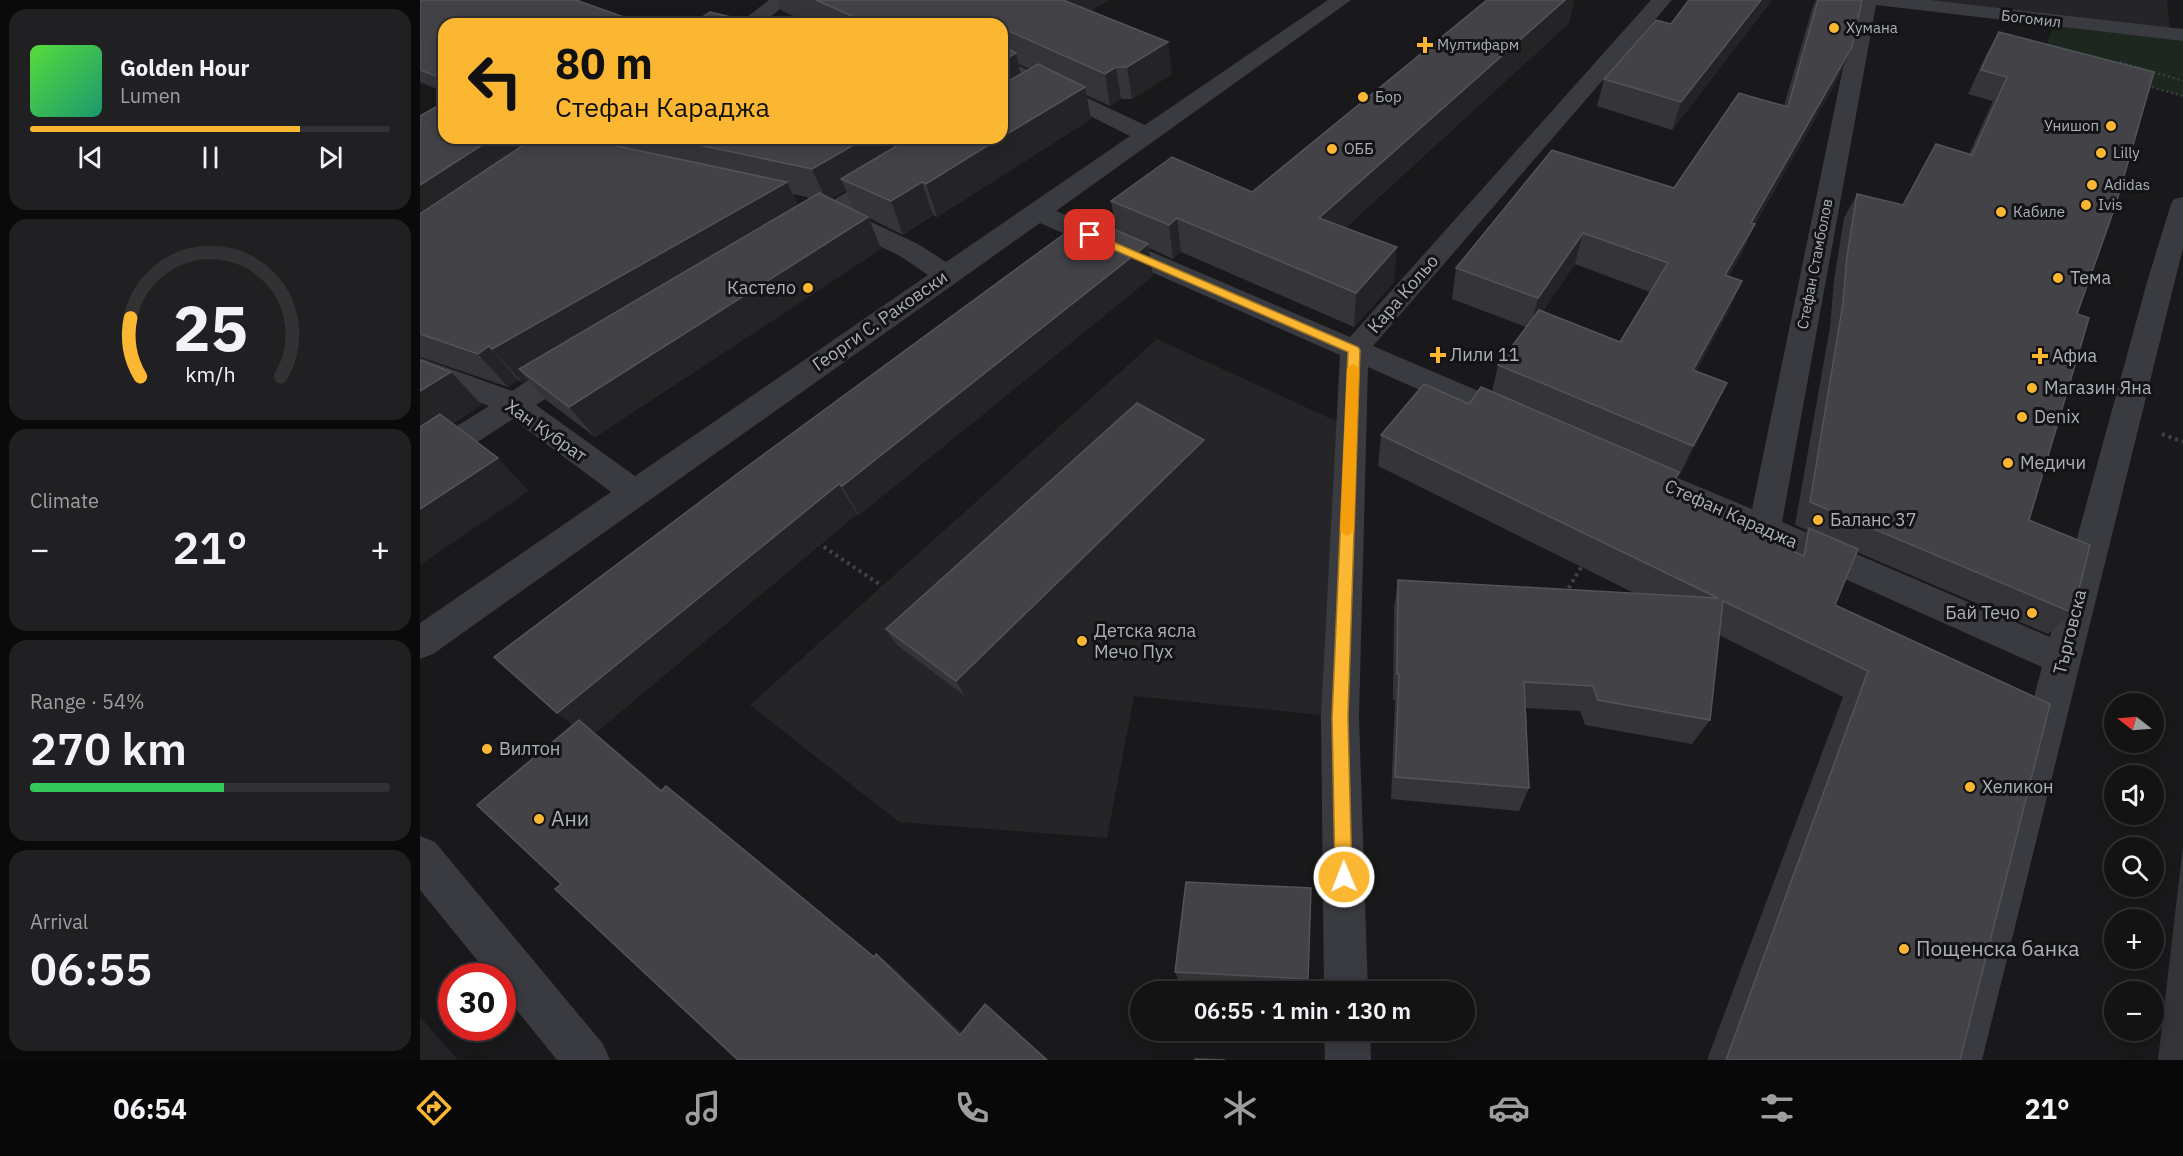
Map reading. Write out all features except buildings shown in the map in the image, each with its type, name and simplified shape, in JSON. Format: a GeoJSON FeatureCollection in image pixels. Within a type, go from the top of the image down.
{"type":"FeatureCollection","features":[{"type":"Feature","properties":{"kind":"street"},"geometry":{"type":"LineString","coordinates":[[756,18],[782,0]]}},
{"type":"Feature","properties":{"kind":"street","name":"Георги С. Раковски"},"geometry":{"type":"LineString","coordinates":[[420,643],[1341,0]]}},
{"type":"Feature","properties":{"kind":"street","name":"Кара Кольо"},"geometry":{"type":"LineString","coordinates":[[1346,981],[1340,717],[1354,350],[1662,0]]}},
{"type":"Feature","properties":{"kind":"street","name":"Стефан Стамболов"},"geometry":{"type":"LineString","coordinates":[[1764,528],[1867,0]]}},
{"type":"Feature","properties":{"kind":"street","name":"Богомил"},"geometry":{"type":"LineString","coordinates":[[1880,0],[2183,35]]}},
{"type":"Feature","properties":{"kind":"street"},"geometry":{"type":"LineString","coordinates":[[1008,67],[1146,135]]}},
{"type":"Feature","properties":{"kind":"street"},"geometry":{"type":"LineString","coordinates":[[1019,100],[1044,85]]}},
{"type":"Feature","properties":{"kind":"street"},"geometry":{"type":"LineString","coordinates":[[779,243],[945,144]]}},
{"type":"Feature","properties":{"kind":"street","name":"Търговска"},"geometry":{"type":"LineString","coordinates":[[1959,1060],[2160,282],[2183,204]]}},
{"type":"Feature","properties":{"kind":"street"},"geometry":{"type":"LineString","coordinates":[[796,205],[831,212],[909,250],[946,275]]}},
{"type":"Feature","properties":{"kind":"street"},"geometry":{"type":"LineString","coordinates":[[1036,212],[1539,430]]}},
{"type":"Feature","properties":{"kind":"street"},"geometry":{"type":"LineString","coordinates":[[420,464],[513,403],[595,354]]}},
{"type":"Feature","properties":{"kind":"street","name":"Хан Кубрат"},"geometry":{"type":"LineString","coordinates":[[420,368],[513,403],[587,460],[634,492]]}},
{"type":"Feature","properties":{"kind":"street","name":"Стефан Караджа"},"geometry":{"type":"LineString","coordinates":[[1604,459],[2063,659]]}},
{"type":"Feature","properties":{"kind":"street"},"geometry":{"type":"LineString","coordinates":[[420,857],[587,1060]]}},
{"type":"Feature","properties":{"kind":"street"},"geometry":{"type":"LineString","coordinates":[[1347,1041],[1348,1060]]}},
{"type":"Feature","properties":{"kind":"path"},"geometry":{"type":"LineString","coordinates":[[2116,61],[2183,81]]}},
{"type":"Feature","properties":{"kind":"path"},"geometry":{"type":"LineString","coordinates":[[2140,84],[2183,96]]}},
{"type":"Feature","properties":{"kind":"path"},"geometry":{"type":"LineString","coordinates":[[813,539],[882,586]]}},
{"type":"Feature","properties":{"kind":"path"},"geometry":{"type":"LineString","coordinates":[[1561,600],[1584,561]]}},
{"type":"Feature","properties":{"kind":"shaded area"},"geometry":{"type":"Polygon","coordinates":[[[1880,0],[2167,0],[2170,34],[1880,0]]]}},
{"type":"Feature","properties":{"kind":"shaded area"},"geometry":{"type":"Polygon","coordinates":[[[2055,22],[2183,35],[2183,96],[2042,58],[2055,22]]]}},
{"type":"Feature","properties":{"kind":"shaded area","name":"Детска ясла Мечо Пух"},"geometry":{"type":"Polygon","coordinates":[[[1157,339],[1351,428],[1340,717],[1134,696],[1107,838],[899,822],[750,705],[1157,339]]]}},
{"type":"Feature","properties":{"kind":"slow traffic"},"geometry":{"type":"LineString","coordinates":[[1347,531],[1353,368]]}},
{"type":"Feature","properties":{"kind":"place","name":"Хумана"},"geometry":{"type":"Point","coordinates":[1834,28]}},
{"type":"Feature","properties":{"kind":"place","name":"Мултифарм"},"geometry":{"type":"Point","coordinates":[1425,45]}},
{"type":"Feature","properties":{"kind":"place","name":"Бор"},"geometry":{"type":"Point","coordinates":[1363,97]}},
{"type":"Feature","properties":{"kind":"place","name":"Унишоп"},"geometry":{"type":"Point","coordinates":[2111,126]}},
{"type":"Feature","properties":{"kind":"place","name":"ОББ"},"geometry":{"type":"Point","coordinates":[1332,149]}},
{"type":"Feature","properties":{"kind":"place","name":"Lilly"},"geometry":{"type":"Point","coordinates":[2101,153]}},
{"type":"Feature","properties":{"kind":"place","name":"Adidas"},"geometry":{"type":"Point","coordinates":[2092,185]}},
{"type":"Feature","properties":{"kind":"place","name":"Ivis"},"geometry":{"type":"Point","coordinates":[2086,205]}},
{"type":"Feature","properties":{"kind":"place","name":"Кабиле"},"geometry":{"type":"Point","coordinates":[2001,212]}},
{"type":"Feature","properties":{"kind":"place","name":"Тема"},"geometry":{"type":"Point","coordinates":[2058,278]}},
{"type":"Feature","properties":{"kind":"place","name":"Кастело"},"geometry":{"type":"Point","coordinates":[808,288]}},
{"type":"Feature","properties":{"kind":"place","name":"Лили 11"},"geometry":{"type":"Point","coordinates":[1438,355]}},
{"type":"Feature","properties":{"kind":"place","name":"Афиа"},"geometry":{"type":"Point","coordinates":[2040,356]}},
{"type":"Feature","properties":{"kind":"place","name":"Магазин Яна"},"geometry":{"type":"Point","coordinates":[2032,388]}},
{"type":"Feature","properties":{"kind":"place","name":"Denix"},"geometry":{"type":"Point","coordinates":[2022,417]}},
{"type":"Feature","properties":{"kind":"place","name":"Медичи"},"geometry":{"type":"Point","coordinates":[2008,463]}},
{"type":"Feature","properties":{"kind":"place","name":"Баланс 37"},"geometry":{"type":"Point","coordinates":[1818,520]}},
{"type":"Feature","properties":{"kind":"place","name":"Бай Течо"},"geometry":{"type":"Point","coordinates":[2032,613]}},
{"type":"Feature","properties":{"kind":"place","name":"Детска ясла Мечо Пух"},"geometry":{"type":"Point","coordinates":[1082,641]}},
{"type":"Feature","properties":{"kind":"place","name":"Вилтон"},"geometry":{"type":"Point","coordinates":[487,749]}},
{"type":"Feature","properties":{"kind":"place","name":"Хеликон"},"geometry":{"type":"Point","coordinates":[1970,787]}},
{"type":"Feature","properties":{"kind":"place","name":"Ани"},"geometry":{"type":"Point","coordinates":[539,819]}},
{"type":"Feature","properties":{"kind":"place","name":"Пощенска банка"},"geometry":{"type":"Point","coordinates":[1904,949]}},
{"type":"Feature","properties":{"kind":"route"},"geometry":{"type":"LineString","coordinates":[[1090,235],[1354,350],[1340,717],[1344,877]]}}]}
